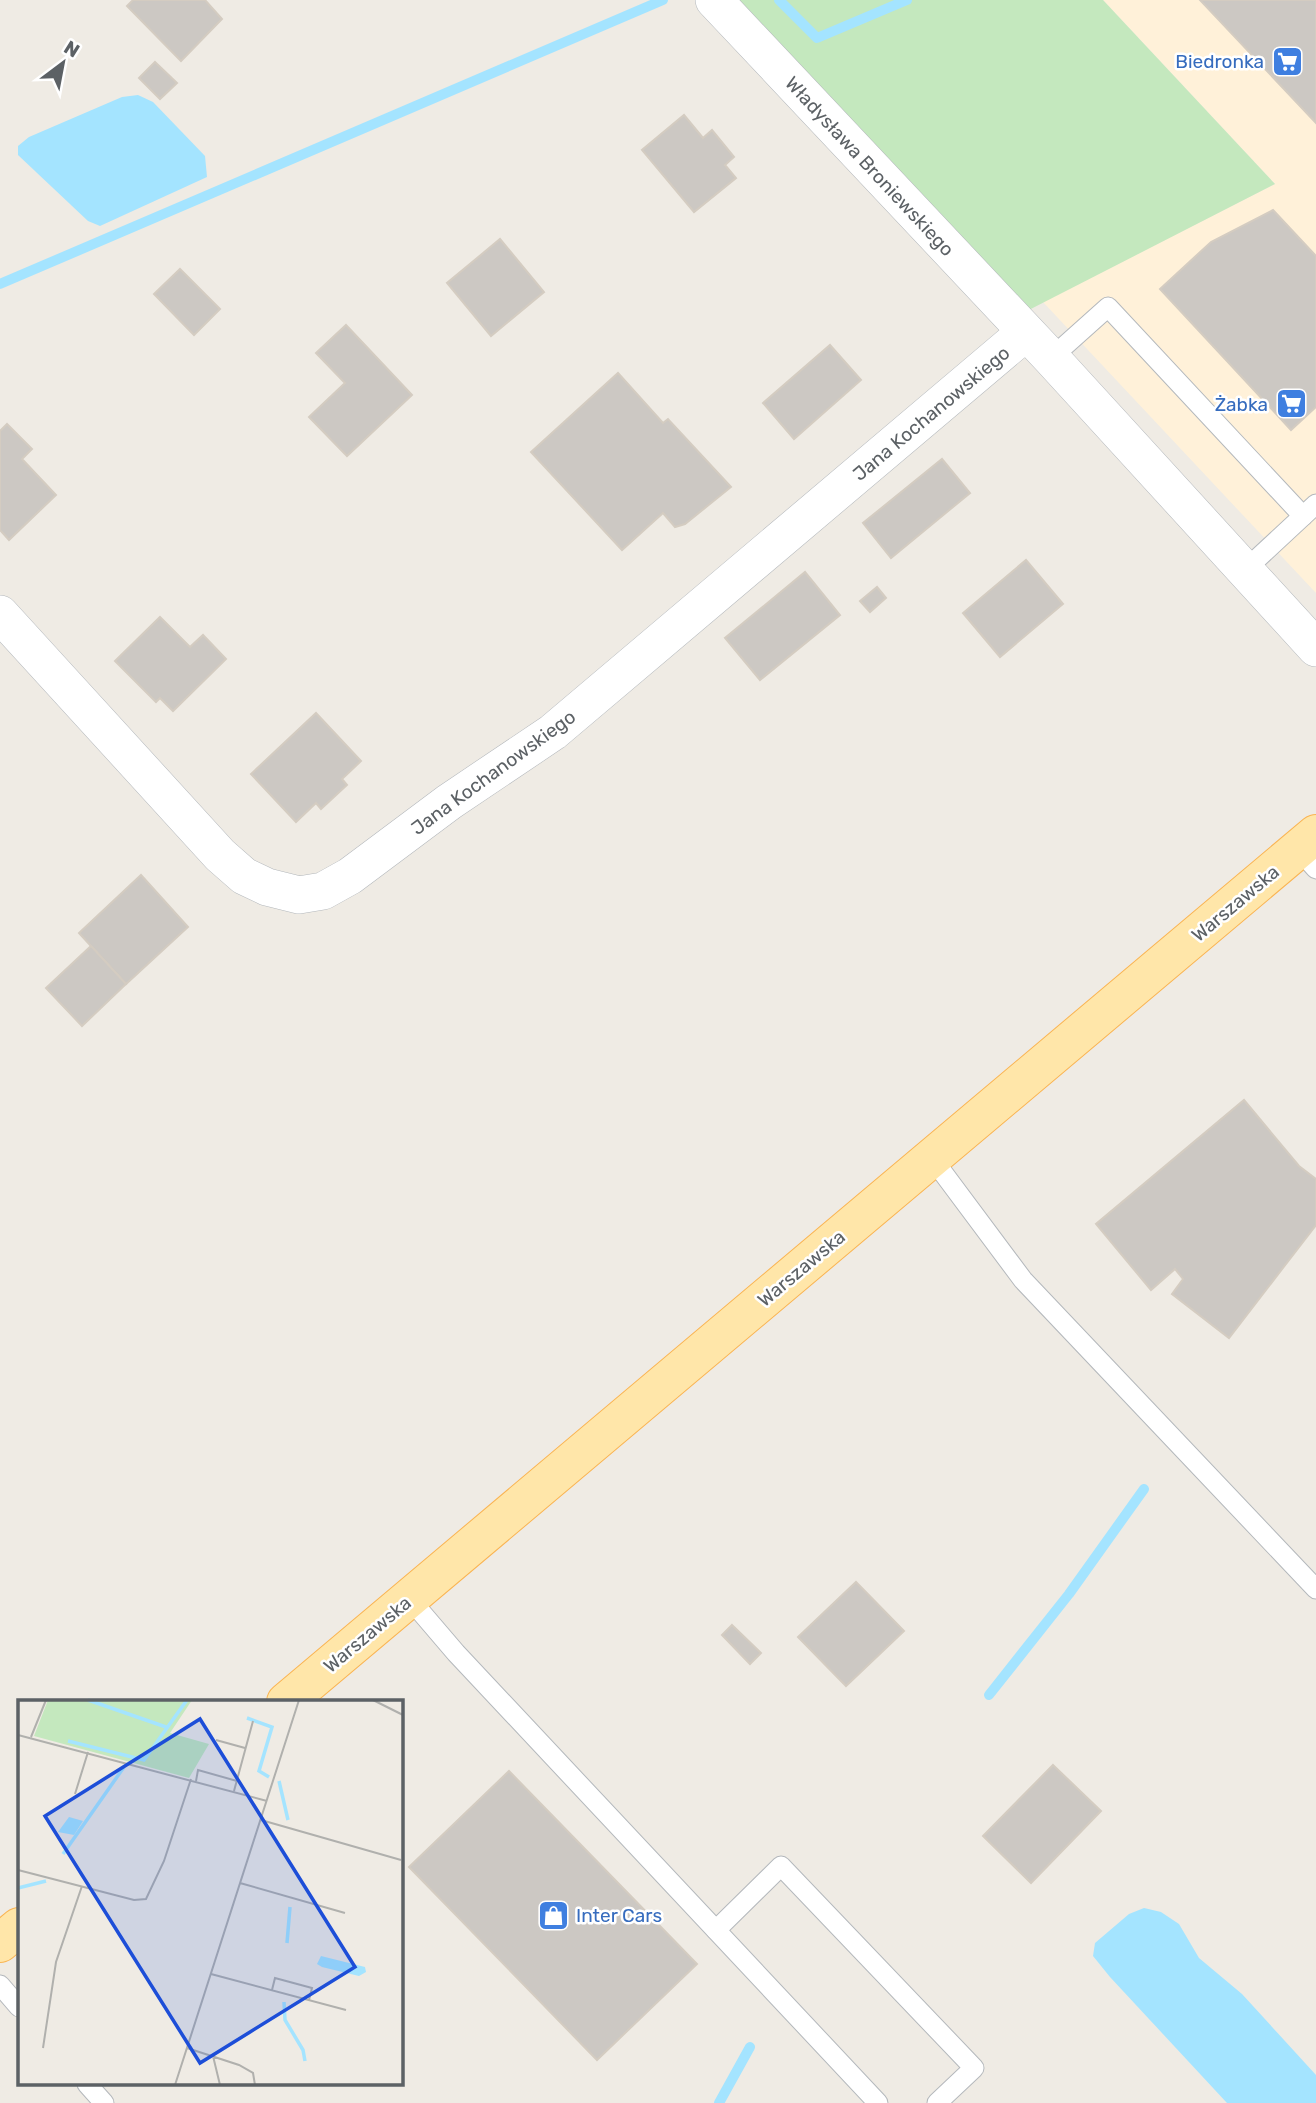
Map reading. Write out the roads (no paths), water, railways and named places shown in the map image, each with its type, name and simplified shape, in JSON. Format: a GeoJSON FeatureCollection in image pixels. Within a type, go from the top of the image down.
{"type":"FeatureCollection","features":[{"type":"Feature","properties":{"kind":"main road","name":"Warszawska"},"geometry":{"type":"LineString","coordinates":[[288,1700],[932,1158],[1310,851]]}},
{"type":"Feature","properties":{"kind":"main road"},"geometry":{"type":"LineString","coordinates":[[0,1943],[18,1928]]}},
{"type":"Feature","properties":{"kind":"street","name":"Władysława Broniewskiego"},"geometry":{"type":"LineString","coordinates":[[714,0],[1051,358],[1316,648]]}},
{"type":"Feature","properties":{"kind":"street","name":"Jana Kochanowskiego"},"geometry":{"type":"LineString","coordinates":[[0,614],[220,855],[244,876],[267,887],[299,895],[323,891],[350,876],[449,802],[553,732],[1026,332]]}},
{"type":"Feature","properties":{"kind":"lane"},"geometry":{"type":"LineString","coordinates":[[1051,358],[1108,307],[1310,510],[1245,570]]}},
{"type":"Feature","properties":{"kind":"lane"},"geometry":{"type":"LineString","coordinates":[[932,1158],[1023,1280],[1316,1589]]}},
{"type":"Feature","properties":{"kind":"lane"},"geometry":{"type":"LineString","coordinates":[[409,1598],[456,1653],[878,2103]]}},
{"type":"Feature","properties":{"kind":"lane"},"geometry":{"type":"LineString","coordinates":[[716,1930],[781,1866],[974,2067],[937,2103]]}},
{"type":"Feature","properties":{"kind":"lane"},"geometry":{"type":"LineString","coordinates":[[0,1985],[18,2006]]}},
{"type":"Feature","properties":{"kind":"lane"},"geometry":{"type":"LineString","coordinates":[[89,2086],[104,2103]]}},
{"type":"Feature","properties":{"kind":"water"},"geometry":{"type":"Polygon","coordinates":[[[138,95],[153,102],[205,156],[207,177],[100,226],[88,221],[18,155],[18,146],[29,137],[122,97],[138,95]]]}},
{"type":"Feature","properties":{"kind":"water"},"geometry":{"type":"Polygon","coordinates":[[[1144,1908],[1161,1912],[1179,1924],[1199,1958],[1242,1994],[1316,2075],[1316,2103],[1227,2103],[1110,1977],[1093,1956],[1095,1943],[1129,1914],[1144,1908]]]}},
{"type":"Feature","properties":{"kind":"waterway"},"geometry":{"type":"LineString","coordinates":[[0,284],[663,0]]}},
{"type":"Feature","properties":{"kind":"waterway"},"geometry":{"type":"LineString","coordinates":[[779,0],[817,38],[907,0]]}},
{"type":"Feature","properties":{"kind":"waterway"},"geometry":{"type":"LineString","coordinates":[[989,1695],[1069,1594],[1144,1489]]}},
{"type":"Feature","properties":{"kind":"waterway"},"geometry":{"type":"LineString","coordinates":[[719,2103],[750,2047]]}},
{"type":"Feature","properties":{"kind":"place","name":"Biedronka"},"geometry":{"type":"Point","coordinates":[1287,61]}},
{"type":"Feature","properties":{"kind":"place","name":"Żabka"},"geometry":{"type":"Point","coordinates":[1291,404]}},
{"type":"Feature","properties":{"kind":"place","name":"Inter Cars"},"geometry":{"type":"Point","coordinates":[553,1915]}}]}
